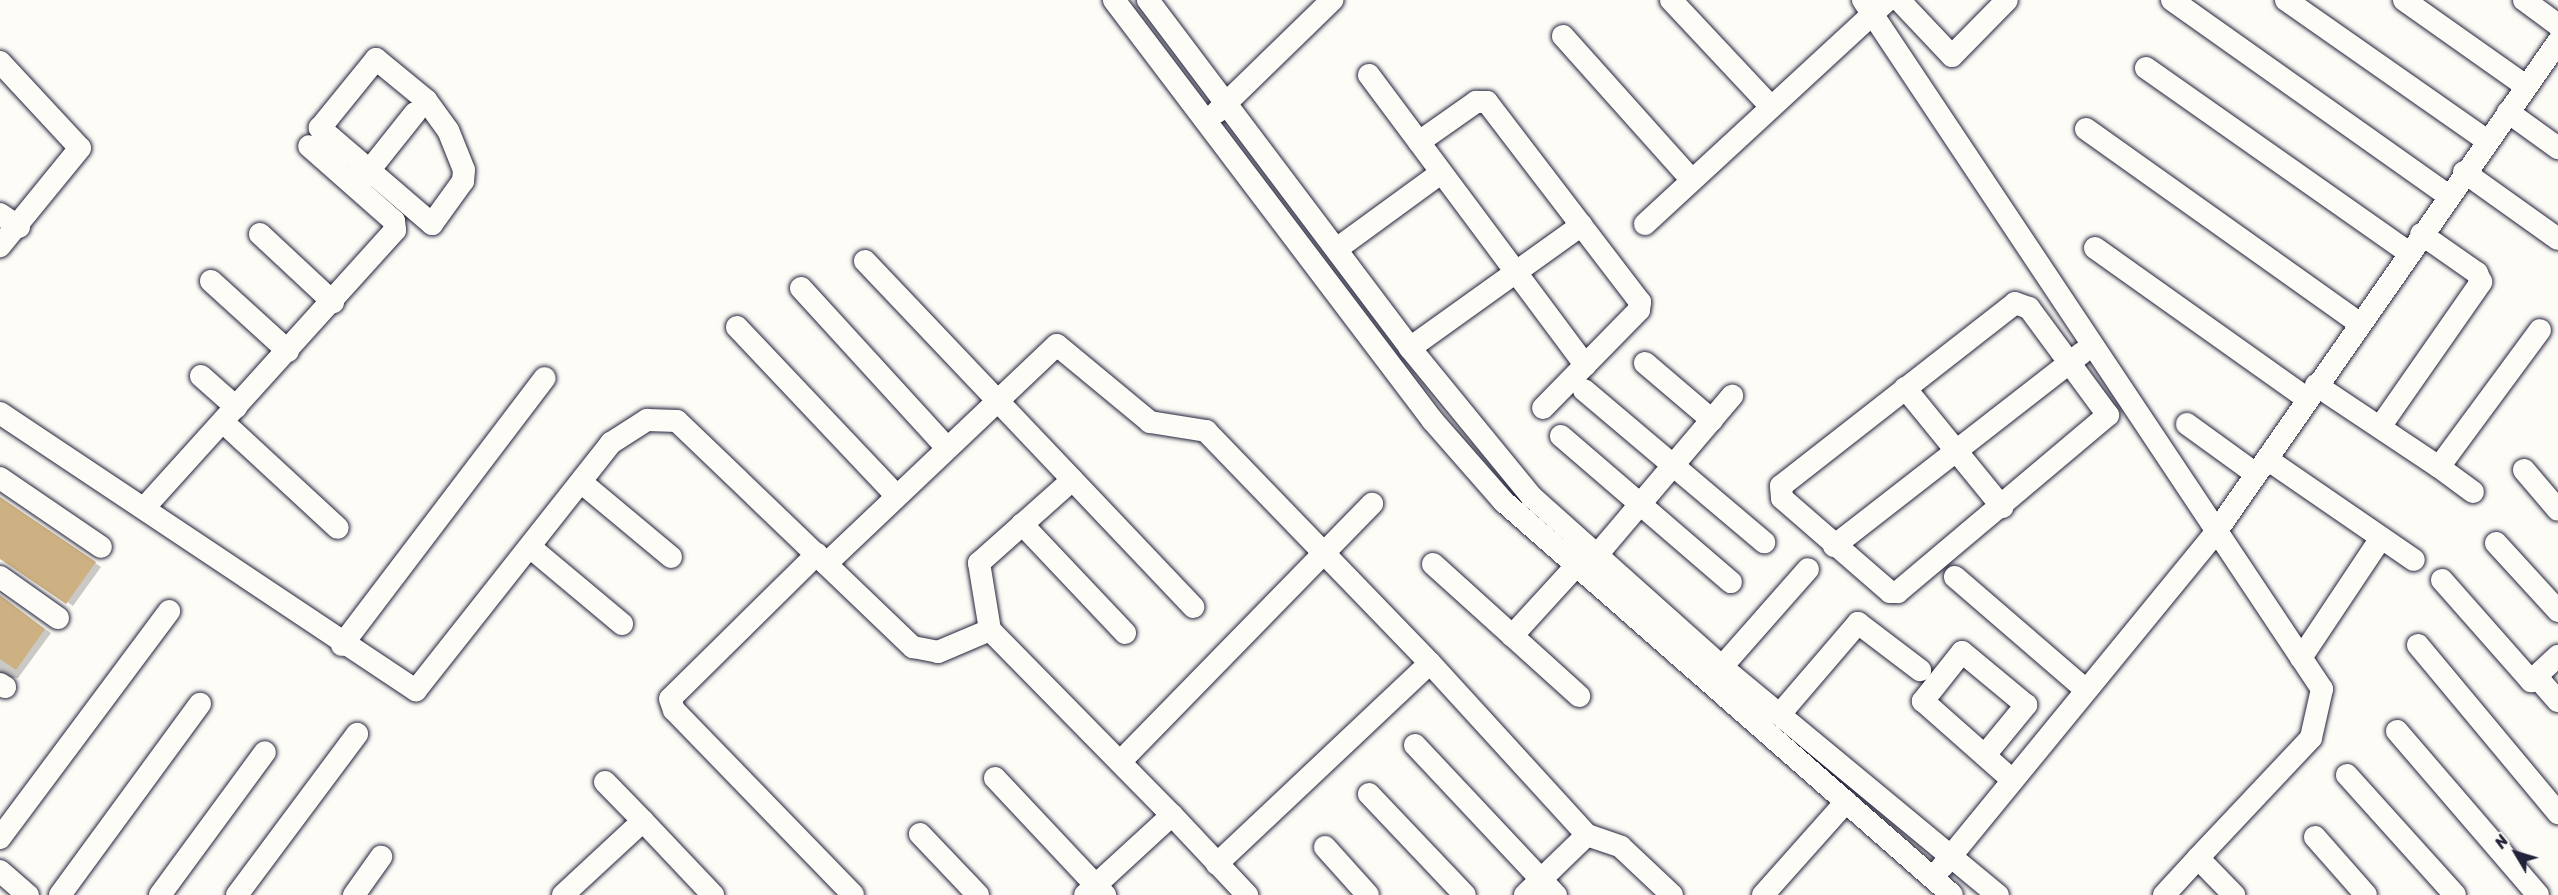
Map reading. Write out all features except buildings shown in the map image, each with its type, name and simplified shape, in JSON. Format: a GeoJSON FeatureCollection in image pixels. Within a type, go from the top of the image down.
{"type":"FeatureCollection","features":[{"type":"Feature","properties":{"kind":"street"},"geometry":{"type":"LineString","coordinates":[[1114,0],[1433,421],[1503,501],[1575,567],[1715,675],[1780,714],[1998,895]]}},
{"type":"Feature","properties":{"kind":"street"},"geometry":{"type":"LineString","coordinates":[[1148,0],[1228,102],[1410,348],[1494,456],[1846,802],[1952,895]]}},
{"type":"Feature","properties":{"kind":"street"},"geometry":{"type":"LineString","coordinates":[[1207,120],[1332,0]]}},
{"type":"Feature","properties":{"kind":"street"},"geometry":{"type":"LineString","coordinates":[[1671,0],[1771,107]]}},
{"type":"Feature","properties":{"kind":"street"},"geometry":{"type":"LineString","coordinates":[[1899,0],[1952,56],[2007,0]]}},
{"type":"Feature","properties":{"kind":"street"},"geometry":{"type":"LineString","coordinates":[[2172,0],[2447,195]]}},
{"type":"Feature","properties":{"kind":"street"},"geometry":{"type":"LineString","coordinates":[[2286,0],[2487,141]]}},
{"type":"Feature","properties":{"kind":"street"},"geometry":{"type":"LineString","coordinates":[[2404,0],[2526,86]]}},
{"type":"Feature","properties":{"kind":"street"},"geometry":{"type":"LineString","coordinates":[[2524,0],[2558,25]]}},
{"type":"Feature","properties":{"kind":"street"},"geometry":{"type":"LineString","coordinates":[[1645,224],[1771,107],[1875,4],[2093,345],[2322,689],[2311,738],[2164,895]]}},
{"type":"Feature","properties":{"kind":"street"},"geometry":{"type":"LineString","coordinates":[[1563,36],[1691,179]]}},
{"type":"Feature","properties":{"kind":"street"},"geometry":{"type":"LineString","coordinates":[[1933,878],[2010,778],[2216,532],[2447,195],[2526,86],[2556,50]]}},
{"type":"Feature","properties":{"kind":"street"},"geometry":{"type":"LineString","coordinates":[[376,59],[426,100],[448,130],[463,181],[432,224],[370,170],[320,128],[376,59]]}},
{"type":"Feature","properties":{"kind":"street"},"geometry":{"type":"LineString","coordinates":[[0,62],[80,148],[19,227],[0,246]]}},
{"type":"Feature","properties":{"kind":"street"},"geometry":{"type":"LineString","coordinates":[[2146,68],[2414,243],[2477,273],[2481,282],[2380,427]]}},
{"type":"Feature","properties":{"kind":"street"},"geometry":{"type":"LineString","coordinates":[[1369,75],[1585,365]]}},
{"type":"Feature","properties":{"kind":"street"},"geometry":{"type":"LineString","coordinates":[[1419,142],[1476,102],[1487,102],[1641,305],[1543,408]]}},
{"type":"Feature","properties":{"kind":"street"},"geometry":{"type":"LineString","coordinates":[[2508,112],[2558,148]]}},
{"type":"Feature","properties":{"kind":"street"},"geometry":{"type":"LineString","coordinates":[[356,188],[415,113]]}},
{"type":"Feature","properties":{"kind":"street"},"geometry":{"type":"LineString","coordinates":[[2086,129],[2358,322]]}},
{"type":"Feature","properties":{"kind":"street"},"geometry":{"type":"LineString","coordinates":[[145,507],[333,302],[395,230],[394,221],[309,146]]}},
{"type":"Feature","properties":{"kind":"street"},"geometry":{"type":"LineString","coordinates":[[2464,172],[2558,239]]}},
{"type":"Feature","properties":{"kind":"street"},"geometry":{"type":"LineString","coordinates":[[1338,249],[1442,173]]}},
{"type":"Feature","properties":{"kind":"street"},"geometry":{"type":"LineString","coordinates":[[0,214],[19,227]]}},
{"type":"Feature","properties":{"kind":"street"},"geometry":{"type":"LineString","coordinates":[[1410,348],[1582,225]]}},
{"type":"Feature","properties":{"kind":"street"},"geometry":{"type":"LineString","coordinates":[[260,234],[333,302]]}},
{"type":"Feature","properties":{"kind":"street"},"geometry":{"type":"LineString","coordinates":[[2095,248],[2311,392],[2380,427],[2473,492]]}},
{"type":"Feature","properties":{"kind":"street"},"geometry":{"type":"LineString","coordinates":[[866,261],[1192,607]]}},
{"type":"Feature","properties":{"kind":"street"},"geometry":{"type":"LineString","coordinates":[[211,281],[288,351]]}},
{"type":"Feature","properties":{"kind":"street"},"geometry":{"type":"LineString","coordinates":[[801,288],[947,448]]}},
{"type":"Feature","properties":{"kind":"street"},"geometry":{"type":"LineString","coordinates":[[2015,303],[2024,303],[2072,361],[2106,409],[2106,419],[2002,507],[1894,593],[1834,546],[1782,498],[1781,486],[1905,388],[2015,303]]}},
{"type":"Feature","properties":{"kind":"street"},"geometry":{"type":"LineString","coordinates":[[737,327],[896,495]]}},
{"type":"Feature","properties":{"kind":"street"},"geometry":{"type":"LineString","coordinates":[[2439,467],[2540,330]]}},
{"type":"Feature","properties":{"kind":"street"},"geometry":{"type":"LineString","coordinates":[[853,895],[674,710],[670,699],[822,559],[896,495],[1057,345],[1150,422],[1206,431],[1430,663],[1587,835],[1621,847],[1672,895]]}},
{"type":"Feature","properties":{"kind":"street"},"geometry":{"type":"LineString","coordinates":[[1834,546],[2093,345]]}},
{"type":"Feature","properties":{"kind":"street"},"geometry":{"type":"LineString","coordinates":[[1645,363],[1712,420]]}},
{"type":"Feature","properties":{"kind":"street"},"geometry":{"type":"LineString","coordinates":[[201,376],[230,415],[338,528]]}},
{"type":"Feature","properties":{"kind":"street"},"geometry":{"type":"LineString","coordinates":[[342,645],[545,378]]}},
{"type":"Feature","properties":{"kind":"street"},"geometry":{"type":"LineString","coordinates":[[1905,388],[2002,507]]}},
{"type":"Feature","properties":{"kind":"street"},"geometry":{"type":"LineString","coordinates":[[1584,390],[1764,542]]}},
{"type":"Feature","properties":{"kind":"street"},"geometry":{"type":"LineString","coordinates":[[1597,555],[1732,396]]}},
{"type":"Feature","properties":{"kind":"street"},"geometry":{"type":"LineString","coordinates":[[0,413],[145,507],[342,645],[416,690],[623,432],[647,420],[677,421],[923,653],[938,652],[990,630]]}},
{"type":"Feature","properties":{"kind":"street"},"geometry":{"type":"LineString","coordinates":[[2187,424],[2381,538],[2414,560]]}},
{"type":"Feature","properties":{"kind":"street"},"geometry":{"type":"LineString","coordinates":[[1561,436],[1731,582]]}},
{"type":"Feature","properties":{"kind":"street"},"geometry":{"type":"LineString","coordinates":[[2524,470],[2558,510]]}},
{"type":"Feature","properties":{"kind":"street"},"geometry":{"type":"LineString","coordinates":[[0,478],[101,547]]}},
{"type":"Feature","properties":{"kind":"street"},"geometry":{"type":"LineString","coordinates":[[1072,480],[979,563],[990,630],[1172,815],[1247,895]]}},
{"type":"Feature","properties":{"kind":"street"},"geometry":{"type":"LineString","coordinates":[[581,482],[671,557]]}},
{"type":"Feature","properties":{"kind":"street"},"geometry":{"type":"LineString","coordinates":[[1120,762],[1372,504]]}},
{"type":"Feature","properties":{"kind":"street"},"geometry":{"type":"LineString","coordinates":[[1022,524],[1125,633]]}},
{"type":"Feature","properties":{"kind":"street"},"geometry":{"type":"LineString","coordinates":[[2301,658],[2381,538]]}},
{"type":"Feature","properties":{"kind":"street"},"geometry":{"type":"LineString","coordinates":[[2496,543],[2558,611]]}},
{"type":"Feature","properties":{"kind":"street"},"geometry":{"type":"LineString","coordinates":[[530,546],[622,624]]}},
{"type":"Feature","properties":{"kind":"street"},"geometry":{"type":"LineString","coordinates":[[1433,564],[1579,696]]}},
{"type":"Feature","properties":{"kind":"street"},"geometry":{"type":"LineString","coordinates":[[1512,636],[1575,567]]}},
{"type":"Feature","properties":{"kind":"street"},"geometry":{"type":"LineString","coordinates":[[1715,675],[1808,569]]}},
{"type":"Feature","properties":{"kind":"street"},"geometry":{"type":"LineString","coordinates":[[0,577],[58,618]]}},
{"type":"Feature","properties":{"kind":"street"},"geometry":{"type":"LineString","coordinates":[[1955,577],[2086,690]]}},
{"type":"Feature","properties":{"kind":"street"},"geometry":{"type":"LineString","coordinates":[[2442,580],[2531,681],[2558,656]]}},
{"type":"Feature","properties":{"kind":"street"},"geometry":{"type":"LineString","coordinates":[[0,838],[169,611]]}},
{"type":"Feature","properties":{"kind":"street"},"geometry":{"type":"LineString","coordinates":[[1780,714],[1858,623],[1920,670]]}},
{"type":"Feature","properties":{"kind":"street"},"geometry":{"type":"LineString","coordinates":[[2418,645],[2558,813]]}},
{"type":"Feature","properties":{"kind":"street"},"geometry":{"type":"LineString","coordinates":[[1985,755],[2026,705],[1962,652],[1923,701],[2010,778]]}},
{"type":"Feature","properties":{"kind":"street"},"geometry":{"type":"LineString","coordinates":[[1217,864],[1430,663]]}},
{"type":"Feature","properties":{"kind":"street"},"geometry":{"type":"LineString","coordinates":[[2536,676],[2558,701]]}},
{"type":"Feature","properties":{"kind":"street"},"geometry":{"type":"LineString","coordinates":[[60,895],[200,704]]}},
{"type":"Feature","properties":{"kind":"street"},"geometry":{"type":"LineString","coordinates":[[2397,731],[2538,895]]}},
{"type":"Feature","properties":{"kind":"street"},"geometry":{"type":"LineString","coordinates":[[237,895],[357,734]]}},
{"type":"Feature","properties":{"kind":"street"},"geometry":{"type":"LineString","coordinates":[[1415,745],[1541,890],[1587,835]]}},
{"type":"Feature","properties":{"kind":"street"},"geometry":{"type":"LineString","coordinates":[[160,895],[265,752]]}},
{"type":"Feature","properties":{"kind":"street"},"geometry":{"type":"LineString","coordinates":[[2347,775],[2455,895]]}},
{"type":"Feature","properties":{"kind":"street"},"geometry":{"type":"LineString","coordinates":[[996,778],[1095,892],[1172,815]]}},
{"type":"Feature","properties":{"kind":"street"},"geometry":{"type":"LineString","coordinates":[[605,782],[713,895]]}},
{"type":"Feature","properties":{"kind":"street"},"geometry":{"type":"LineString","coordinates":[[1368,794],[1465,895]]}},
{"type":"Feature","properties":{"kind":"street"},"geometry":{"type":"LineString","coordinates":[[1764,895],[1846,802]]}},
{"type":"Feature","properties":{"kind":"street"},"geometry":{"type":"LineString","coordinates":[[563,895],[643,821]]}},
{"type":"Feature","properties":{"kind":"street"},"geometry":{"type":"LineString","coordinates":[[920,834],[978,895]]}},
{"type":"Feature","properties":{"kind":"street"},"geometry":{"type":"LineString","coordinates":[[2315,837],[2366,895]]}},
{"type":"Feature","properties":{"kind":"street"},"geometry":{"type":"LineString","coordinates":[[1325,847],[1368,895]]}},
{"type":"Feature","properties":{"kind":"street"},"geometry":{"type":"LineString","coordinates":[[354,895],[381,857]]}},
{"type":"Feature","properties":{"kind":"street"},"geometry":{"type":"LineString","coordinates":[[2198,858],[2234,895]]}},
{"type":"Feature","properties":{"kind":"street"},"geometry":{"type":"LineString","coordinates":[[0,871],[28,895]]}}]}
